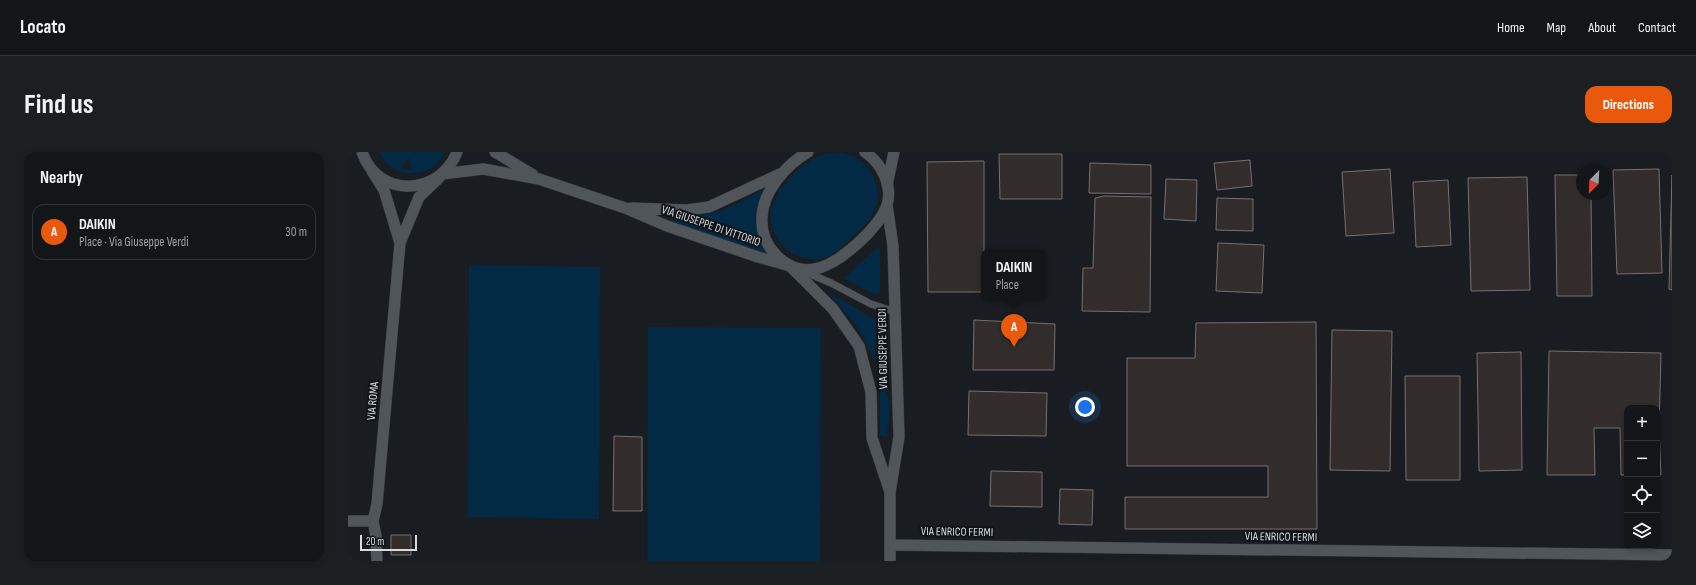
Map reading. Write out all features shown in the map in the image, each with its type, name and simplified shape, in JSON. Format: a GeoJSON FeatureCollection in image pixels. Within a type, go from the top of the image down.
{"type":"FeatureCollection","features":[{"type":"Feature","properties":{"kind":"main road"},"geometry":{"type":"LineString","coordinates":[[362,152],[367,163],[380,176],[402,186],[428,183],[442,174]]}},
{"type":"Feature","properties":{"kind":"main road","name":"VIA ROMA"},"geometry":{"type":"LineString","coordinates":[[377,561],[376,536],[373,521],[378,504],[400,243],[419,197],[453,161],[457,152]]}},
{"type":"Feature","properties":{"kind":"main road","name":"VIA GIUSEPPE DI VITTORIO"},"geometry":{"type":"LineString","coordinates":[[495,152],[539,179]]}},
{"type":"Feature","properties":{"kind":"main road"},"geometry":{"type":"LineString","coordinates":[[865,152],[879,166],[887,185]]}},
{"type":"Feature","properties":{"kind":"main road"},"geometry":{"type":"LineString","coordinates":[[887,185],[894,152]]}},
{"type":"Feature","properties":{"kind":"main road","name":"VIA GIUSEPPE VERDI"},"geometry":{"type":"LineString","coordinates":[[803,154],[768,192],[763,208],[762,228],[764,237],[774,253],[790,266],[833,309],[859,346],[871,392],[872,438],[890,492]]}},
{"type":"Feature","properties":{"kind":"main road","name":"VIA ROMA"},"geometry":{"type":"LineString","coordinates":[[367,163],[384,190],[400,243]]}},
{"type":"Feature","properties":{"kind":"main road","name":"VIA GIUSEPPE DI VITTORIO"},"geometry":{"type":"LineString","coordinates":[[442,174],[483,169],[539,179],[625,208],[667,226],[758,257],[790,266],[815,270],[833,264],[867,235],[878,221],[887,204]]}},
{"type":"Feature","properties":{"kind":"main road","name":"VIA GIUSEPPE DI VITTORIO"},"geometry":{"type":"LineString","coordinates":[[625,208],[686,210],[709,207],[786,171]]}},
{"type":"Feature","properties":{"kind":"main road","name":"VIA GIUSEPPE VERDI"},"geometry":{"type":"LineString","coordinates":[[887,185],[887,204],[893,246],[899,437],[890,492],[890,561]]}},
{"type":"Feature","properties":{"kind":"main road"},"geometry":{"type":"LineString","coordinates":[[348,521],[373,521]]}},
{"type":"Feature","properties":{"kind":"main road","name":"VIA ENRICO FERMI"},"geometry":{"type":"LineString","coordinates":[[890,544],[1641,558],[1672,556]]}},
{"type":"Feature","properties":{"kind":"lane"},"geometry":{"type":"LineString","coordinates":[[790,266],[831,282],[871,304],[895,312]]}},
{"type":"Feature","properties":{"kind":"shaded area"},"geometry":{"type":"Polygon","coordinates":[[[379,152],[445,152],[439,161],[431,168],[422,172],[402,172],[393,168],[385,161],[379,152]],[[409,158],[400,169],[412,170],[409,158]]]}},
{"type":"Feature","properties":{"kind":"shaded area"},"geometry":{"type":"Polygon","coordinates":[[[832,153],[844,153],[864,163],[873,175],[876,182],[878,198],[874,212],[865,224],[843,246],[831,255],[823,258],[808,259],[793,254],[781,244],[771,225],[771,214],[779,192],[795,173],[817,156],[832,153]]]}},
{"type":"Feature","properties":{"kind":"shaded area"},"geometry":{"type":"Polygon","coordinates":[[[763,189],[769,248],[766,253],[674,223],[672,220],[674,218],[710,213],[731,207],[763,189]]]}},
{"type":"Feature","properties":{"kind":"shaded area"},"geometry":{"type":"Polygon","coordinates":[[[877,248],[880,249],[880,292],[875,295],[844,278],[877,248]]]}},
{"type":"Feature","properties":{"kind":"shaded area"},"geometry":{"type":"Polygon","coordinates":[[[469,265],[600,267],[599,519],[468,517],[469,265]]]}},
{"type":"Feature","properties":{"kind":"shaded area"},"geometry":{"type":"Polygon","coordinates":[[[828,292],[876,320],[875,362],[859,329],[828,292]]]}},
{"type":"Feature","properties":{"kind":"shaded area"},"geometry":{"type":"Polygon","coordinates":[[[648,327],[821,328],[820,561],[647,561],[648,327]]]}},
{"type":"Feature","properties":{"kind":"shaded area"},"geometry":{"type":"Polygon","coordinates":[[[880,375],[890,402],[887,437],[880,435],[880,375]]]}},
{"type":"Feature","properties":{"kind":"building"},"geometry":{"type":"Polygon","coordinates":[[[999,154],[1062,154],[1062,199],[1000,199],[999,154]]]}},
{"type":"Feature","properties":{"kind":"building"},"geometry":{"type":"Polygon","coordinates":[[[1250,160],[1252,186],[1217,190],[1214,163],[1250,160]]]}},
{"type":"Feature","properties":{"kind":"building"},"geometry":{"type":"Polygon","coordinates":[[[984,161],[984,249],[981,249],[981,292],[928,292],[927,162],[984,161]]]}},
{"type":"Feature","properties":{"kind":"building"},"geometry":{"type":"Polygon","coordinates":[[[1090,163],[1151,165],[1151,194],[1089,193],[1090,163]]]}},
{"type":"Feature","properties":{"kind":"building"},"geometry":{"type":"Polygon","coordinates":[[[1390,169],[1394,233],[1346,236],[1342,172],[1390,169]]]}},
{"type":"Feature","properties":{"kind":"building"},"geometry":{"type":"Polygon","coordinates":[[[1659,169],[1662,273],[1617,274],[1613,170],[1659,169]]]}},
{"type":"Feature","properties":{"kind":"building"},"geometry":{"type":"Polygon","coordinates":[[[1555,175],[1576,175],[1576,200],[1591,200],[1592,296],[1557,296],[1555,175]]]}},
{"type":"Feature","properties":{"kind":"building"},"geometry":{"type":"Polygon","coordinates":[[[1672,175],[1672,290],[1669,289],[1672,175]]]}},
{"type":"Feature","properties":{"kind":"building"},"geometry":{"type":"Polygon","coordinates":[[[1527,177],[1530,290],[1471,291],[1468,178],[1527,177]]]}},
{"type":"Feature","properties":{"kind":"building"},"geometry":{"type":"Polygon","coordinates":[[[1166,179],[1197,180],[1196,221],[1164,219],[1166,179]]]}},
{"type":"Feature","properties":{"kind":"building"},"geometry":{"type":"Polygon","coordinates":[[[1448,180],[1451,245],[1416,247],[1413,182],[1448,180]]]}},
{"type":"Feature","properties":{"kind":"building"},"geometry":{"type":"Polygon","coordinates":[[[1104,196],[1151,197],[1150,312],[1082,311],[1083,268],[1093,268],[1095,198],[1104,196]]]}},
{"type":"Feature","properties":{"kind":"building"},"geometry":{"type":"Polygon","coordinates":[[[1217,198],[1253,199],[1253,231],[1216,230],[1217,198]]]}},
{"type":"Feature","properties":{"kind":"building"},"geometry":{"type":"Polygon","coordinates":[[[1218,243],[1264,245],[1262,293],[1216,291],[1218,243]]]}},
{"type":"Feature","properties":{"kind":"building"},"geometry":{"type":"Polygon","coordinates":[[[974,320],[1055,324],[1054,370],[973,370],[974,320]]]}},
{"type":"Feature","properties":{"kind":"building"},"geometry":{"type":"Polygon","coordinates":[[[1316,322],[1317,529],[1125,529],[1125,497],[1268,497],[1268,466],[1127,466],[1127,358],[1195,358],[1196,323],[1316,322]]]}},
{"type":"Feature","properties":{"kind":"building"},"geometry":{"type":"Polygon","coordinates":[[[1332,330],[1392,331],[1390,471],[1330,470],[1332,330]]]}},
{"type":"Feature","properties":{"kind":"building"},"geometry":{"type":"Polygon","coordinates":[[[1549,351],[1661,353],[1660,405],[1624,405],[1624,475],[1621,475],[1620,428],[1594,428],[1595,475],[1547,475],[1549,351]]]}},
{"type":"Feature","properties":{"kind":"building"},"geometry":{"type":"Polygon","coordinates":[[[1521,352],[1522,470],[1479,471],[1477,353],[1521,352]]]}},
{"type":"Feature","properties":{"kind":"building"},"geometry":{"type":"Polygon","coordinates":[[[1405,376],[1460,376],[1460,480],[1406,480],[1405,376]]]}},
{"type":"Feature","properties":{"kind":"building"},"geometry":{"type":"Polygon","coordinates":[[[969,391],[1047,393],[1046,436],[968,435],[969,391]]]}},
{"type":"Feature","properties":{"kind":"building"},"geometry":{"type":"Polygon","coordinates":[[[614,436],[642,437],[642,511],[613,511],[614,436]]]}},
{"type":"Feature","properties":{"kind":"building"},"geometry":{"type":"Polygon","coordinates":[[[1660,452],[1661,475],[1660,475],[1660,452]]]}},
{"type":"Feature","properties":{"kind":"building"},"geometry":{"type":"Polygon","coordinates":[[[991,471],[1042,472],[1042,507],[990,506],[991,471]]]}},
{"type":"Feature","properties":{"kind":"building"},"geometry":{"type":"Polygon","coordinates":[[[1060,489],[1093,490],[1092,525],[1059,524],[1060,489]]]}},
{"type":"Feature","properties":{"kind":"building"},"geometry":{"type":"Polygon","coordinates":[[[391,535],[411,535],[411,555],[391,555],[391,535]]]}},
{"type":"Feature","properties":{"kind":"place","name":"DAIKIN"},"geometry":{"type":"Point","coordinates":[1014,347]}}]}
